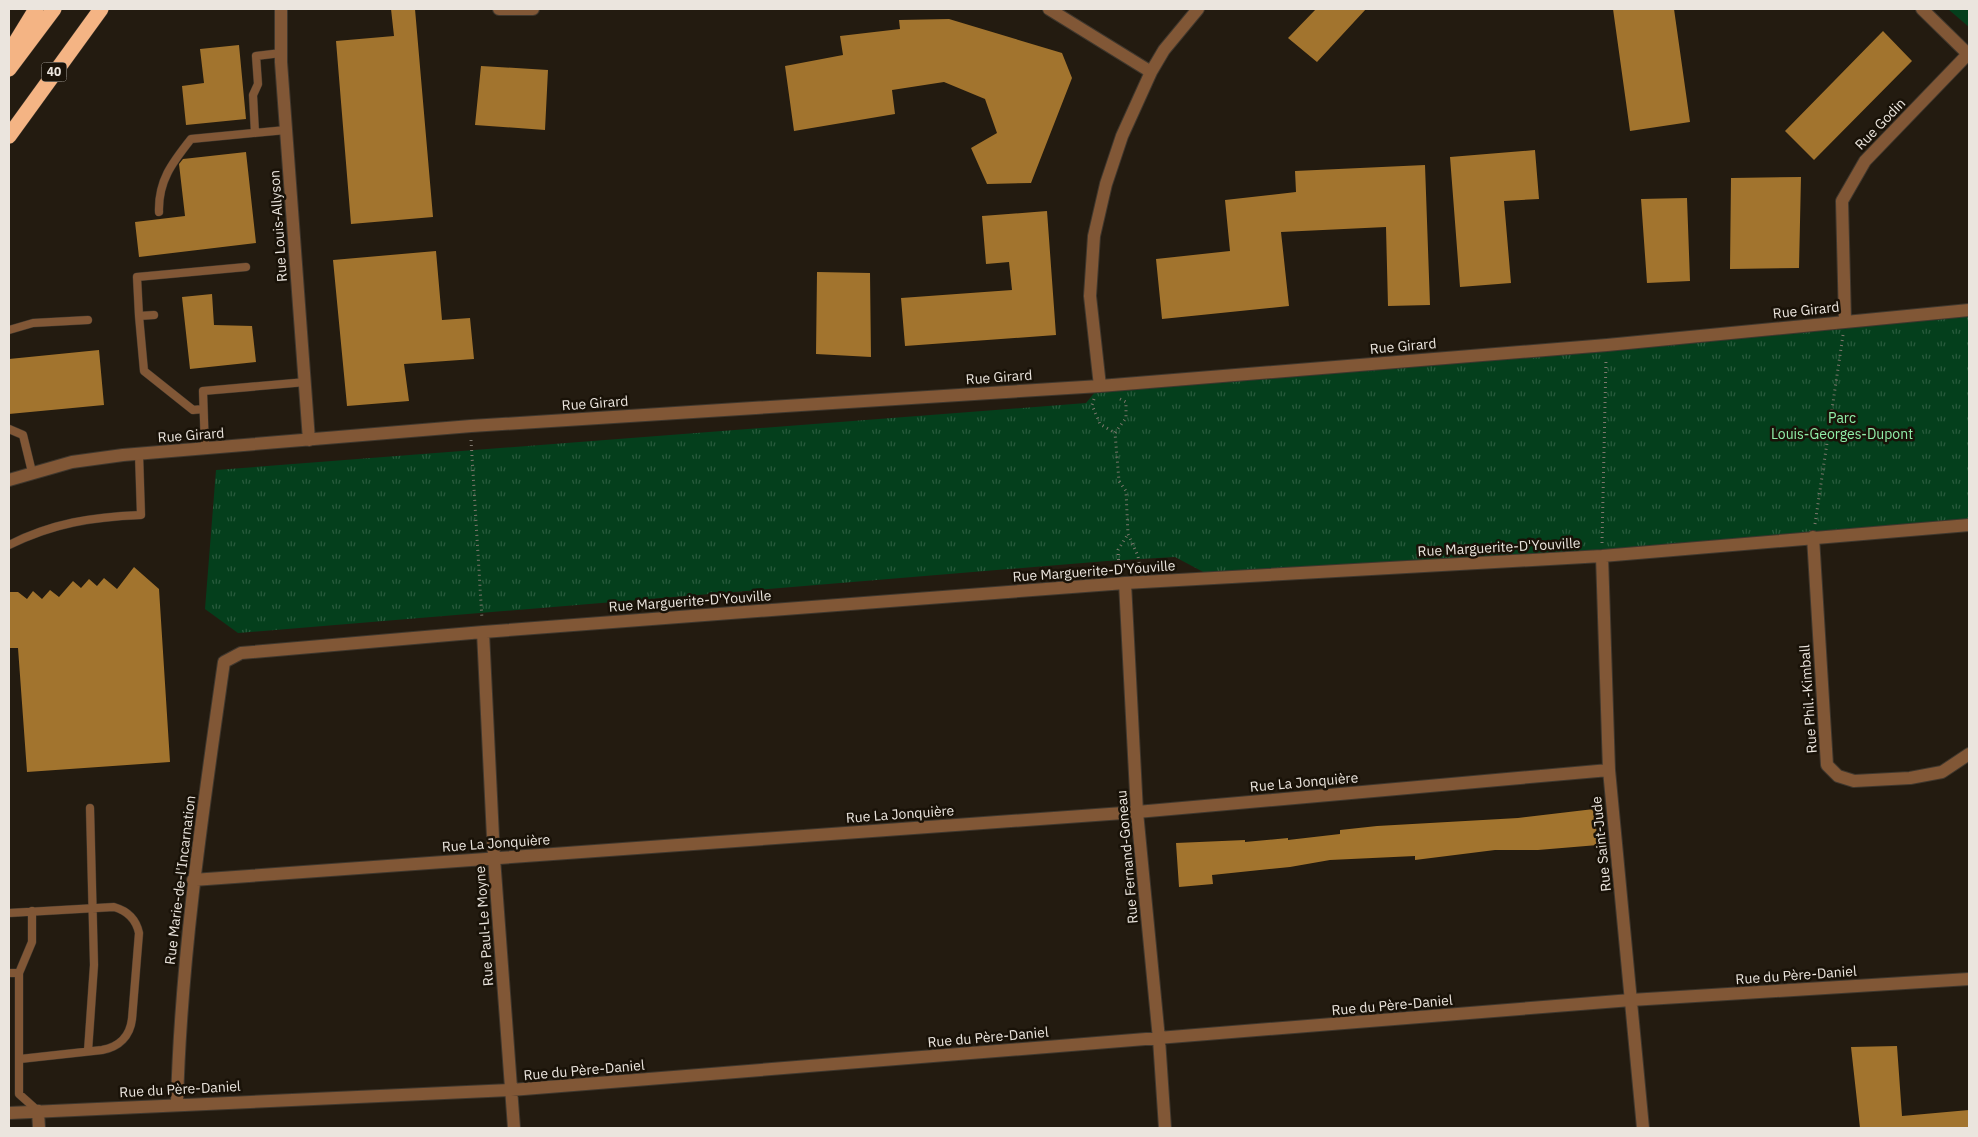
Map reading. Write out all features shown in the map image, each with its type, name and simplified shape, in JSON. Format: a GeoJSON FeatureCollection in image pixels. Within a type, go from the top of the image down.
{"type":"FeatureCollection","features":[{"type":"Feature","properties":{"kind":"highway"},"geometry":{"type":"LineString","coordinates":[[9,54],[36,9]]}},
{"type":"Feature","properties":{"kind":"highway"},"geometry":{"type":"LineString","coordinates":[[9,69],[54,9]]}},
{"type":"Feature","properties":{"kind":"highway","name":"40"},"geometry":{"type":"LineString","coordinates":[[9,136],[101,9]]}},
{"type":"Feature","properties":{"kind":"street","name":"Rue Louis-Allyson"},"geometry":{"type":"LineString","coordinates":[[281,9],[280,53],[309,440]]}},
{"type":"Feature","properties":{"kind":"street"},"geometry":{"type":"LineString","coordinates":[[499,9],[533,9]]}},
{"type":"Feature","properties":{"kind":"street"},"geometry":{"type":"LineString","coordinates":[[1050,9],[1151,72]]}},
{"type":"Feature","properties":{"kind":"street"},"geometry":{"type":"LineString","coordinates":[[1100,386],[1090,296],[1094,236],[1106,184],[1122,136],[1151,72],[1164,50],[1198,9]]}},
{"type":"Feature","properties":{"kind":"street"},"geometry":{"type":"LineString","coordinates":[[1922,9],[1969,53]]}},
{"type":"Feature","properties":{"kind":"street","name":"Rue Godin"},"geometry":{"type":"LineString","coordinates":[[1845,321],[1842,201],[1865,161],[1969,53]]}},
{"type":"Feature","properties":{"kind":"street","name":"Rue Girard"},"geometry":{"type":"LineString","coordinates":[[9,480],[72,462],[139,454],[470,426],[1100,386],[1607,344],[1969,310]]}},
{"type":"Feature","properties":{"kind":"street","name":"Rue Marguerite-D'Youville"},"geometry":{"type":"LineString","coordinates":[[224,662],[241,653],[483,632],[1125,583],[1602,556],[1969,525]]}},
{"type":"Feature","properties":{"kind":"street","name":"Rue Phil.-Kimball"},"geometry":{"type":"LineString","coordinates":[[1813,537],[1827,765],[1838,776],[1854,780],[1910,778],[1942,772],[1969,754]]}},
{"type":"Feature","properties":{"kind":"street","name":"Rue Saint-Jude"},"geometry":{"type":"LineString","coordinates":[[1602,556],[1609,770],[1643,1128]]}},
{"type":"Feature","properties":{"kind":"street","name":"Rue Fernand-Goneau"},"geometry":{"type":"LineString","coordinates":[[1125,583],[1137,812],[1159,1039],[1165,1128]]}},
{"type":"Feature","properties":{"kind":"street","name":"Rue Paul-Le Moyne"},"geometry":{"type":"LineString","coordinates":[[483,632],[494,858],[514,1128]]}},
{"type":"Feature","properties":{"kind":"street","name":"Rue Marie-de-l'Incarnation"},"geometry":{"type":"LineString","coordinates":[[177,1103],[179,1029],[193,880],[224,662]]}},
{"type":"Feature","properties":{"kind":"street","name":"Rue La Jonquière"},"geometry":{"type":"LineString","coordinates":[[193,880],[1137,812],[1609,770]]}},
{"type":"Feature","properties":{"kind":"street","name":"Rue du Père-Daniel"},"geometry":{"type":"LineString","coordinates":[[9,1112],[177,1103],[511,1090],[1631,1000],[1969,979]]}},
{"type":"Feature","properties":{"kind":"street"},"geometry":{"type":"LineString","coordinates":[[38,1111],[39,1128]]}},
{"type":"Feature","properties":{"kind":"lane"},"geometry":{"type":"LineString","coordinates":[[255,133],[253,95],[258,84],[256,56],[280,53]]}},
{"type":"Feature","properties":{"kind":"lane"},"geometry":{"type":"LineString","coordinates":[[159,212],[159,194],[164,178],[191,140],[286,130]]}},
{"type":"Feature","properties":{"kind":"lane"},"geometry":{"type":"LineString","coordinates":[[203,409],[193,410],[144,371],[137,277],[246,266]]}},
{"type":"Feature","properties":{"kind":"lane"},"geometry":{"type":"LineString","coordinates":[[139,316],[154,315]]}},
{"type":"Feature","properties":{"kind":"lane"},"geometry":{"type":"LineString","coordinates":[[9,330],[33,324],[88,320]]}},
{"type":"Feature","properties":{"kind":"lane"},"geometry":{"type":"LineString","coordinates":[[204,449],[203,391],[306,382]]}},
{"type":"Feature","properties":{"kind":"lane"},"geometry":{"type":"LineString","coordinates":[[9,429],[23,435],[32,472]]}},
{"type":"Feature","properties":{"kind":"lane"},"geometry":{"type":"LineString","coordinates":[[9,545],[33,534],[76,520],[141,515],[139,454]]}},
{"type":"Feature","properties":{"kind":"lane"},"geometry":{"type":"LineString","coordinates":[[88,1052],[94,965],[90,808]]}},
{"type":"Feature","properties":{"kind":"lane"},"geometry":{"type":"LineString","coordinates":[[9,913],[114,907],[125,911],[136,922],[139,938],[132,1019],[130,1030],[123,1040],[114,1047],[88,1052],[20,1059]]}},
{"type":"Feature","properties":{"kind":"lane"},"geometry":{"type":"LineString","coordinates":[[32,911],[32,942],[19,973],[19,1094],[38,1111]]}},
{"type":"Feature","properties":{"kind":"lane"},"geometry":{"type":"LineString","coordinates":[[9,973],[19,973]]}},
{"type":"Feature","properties":{"kind":"path"},"geometry":{"type":"LineString","coordinates":[[1813,537],[1845,321]]}},
{"type":"Feature","properties":{"kind":"path"},"geometry":{"type":"LineString","coordinates":[[1602,556],[1607,344]]}},
{"type":"Feature","properties":{"kind":"path"},"geometry":{"type":"LineString","coordinates":[[1115,433],[1100,424],[1092,405],[1100,386],[1126,402],[1126,418],[1115,433],[1120,481],[1126,491],[1128,534],[1138,556],[1140,569],[1125,583],[1119,570],[1118,550],[1128,534]]}},
{"type":"Feature","properties":{"kind":"path"},"geometry":{"type":"LineString","coordinates":[[470,426],[483,632]]}},
{"type":"Feature","properties":{"kind":"green space"},"geometry":{"type":"Polygon","coordinates":[[[1948,9],[1969,9],[1969,27],[1948,9]]]}},
{"type":"Feature","properties":{"kind":"green space","name":"Parc Louis-Georges-Dupont"},"geometry":{"type":"Polygon","coordinates":[[[1969,309],[1969,526],[1226,584],[1175,557],[1107,561],[238,633],[205,609],[216,470],[1086,403],[1100,386],[1836,317],[1969,309]]]}},
{"type":"Feature","properties":{"kind":"building"},"geometry":{"type":"Polygon","coordinates":[[[391,9],[415,9],[433,217],[351,224],[336,41],[394,36],[391,9]]]}},
{"type":"Feature","properties":{"kind":"building"},"geometry":{"type":"Polygon","coordinates":[[[1316,9],[1366,9],[1317,62],[1288,38],[1316,9]]]}},
{"type":"Feature","properties":{"kind":"building"},"geometry":{"type":"Polygon","coordinates":[[[1613,9],[1674,9],[1690,122],[1630,131],[1613,9]]]}},
{"type":"Feature","properties":{"kind":"building"},"geometry":{"type":"Polygon","coordinates":[[[949,19],[1062,53],[1072,78],[1031,183],[987,184],[971,148],[997,133],[985,99],[944,82],[892,90],[895,114],[794,131],[785,66],[843,55],[840,36],[900,29],[899,20],[949,19]]]}},
{"type":"Feature","properties":{"kind":"building"},"geometry":{"type":"Polygon","coordinates":[[[1883,31],[1912,61],[1814,160],[1785,131],[1883,31]]]}},
{"type":"Feature","properties":{"kind":"building"},"geometry":{"type":"Polygon","coordinates":[[[239,45],[246,119],[186,125],[182,86],[204,83],[200,49],[239,45]]]}},
{"type":"Feature","properties":{"kind":"building"},"geometry":{"type":"Polygon","coordinates":[[[481,66],[548,70],[545,130],[475,125],[481,66]]]}},
{"type":"Feature","properties":{"kind":"building"},"geometry":{"type":"Polygon","coordinates":[[[1535,150],[1539,199],[1504,201],[1511,283],[1460,287],[1450,157],[1535,150]]]}},
{"type":"Feature","properties":{"kind":"building"},"geometry":{"type":"Polygon","coordinates":[[[246,152],[256,243],[139,257],[135,222],[185,216],[179,164],[183,159],[246,152]]]}},
{"type":"Feature","properties":{"kind":"building"},"geometry":{"type":"Polygon","coordinates":[[[1425,165],[1430,305],[1388,306],[1386,227],[1281,232],[1289,306],[1162,319],[1156,259],[1230,251],[1225,200],[1296,192],[1295,171],[1425,165]]]}},
{"type":"Feature","properties":{"kind":"building"},"geometry":{"type":"Polygon","coordinates":[[[1801,177],[1799,268],[1730,269],[1731,178],[1801,177]]]}},
{"type":"Feature","properties":{"kind":"building"},"geometry":{"type":"Polygon","coordinates":[[[1687,198],[1690,281],[1647,283],[1641,199],[1687,198]]]}},
{"type":"Feature","properties":{"kind":"building"},"geometry":{"type":"Polygon","coordinates":[[[1047,211],[1056,335],[905,346],[901,298],[1012,290],[1009,262],[986,264],[982,216],[1047,211]]]}},
{"type":"Feature","properties":{"kind":"building"},"geometry":{"type":"Polygon","coordinates":[[[436,251],[442,320],[470,318],[474,359],[404,364],[409,401],[347,406],[333,260],[436,251]]]}},
{"type":"Feature","properties":{"kind":"building"},"geometry":{"type":"Polygon","coordinates":[[[817,272],[870,273],[871,357],[816,354],[817,272]]]}},
{"type":"Feature","properties":{"kind":"building"},"geometry":{"type":"Polygon","coordinates":[[[212,294],[214,325],[252,326],[256,362],[190,369],[182,297],[212,294]]]}},
{"type":"Feature","properties":{"kind":"building"},"geometry":{"type":"Polygon","coordinates":[[[99,350],[104,405],[9,414],[9,359],[99,350]]]}},
{"type":"Feature","properties":{"kind":"building"},"geometry":{"type":"Polygon","coordinates":[[[134,567],[159,589],[170,762],[27,772],[18,648],[9,648],[9,592],[18,592],[27,599],[33,591],[42,599],[50,590],[59,597],[73,581],[81,588],[89,579],[97,586],[104,578],[117,589],[134,567]]]}},
{"type":"Feature","properties":{"kind":"building"},"geometry":{"type":"Polygon","coordinates":[[[1594,809],[1598,845],[1538,850],[1495,850],[1415,860],[1415,856],[1330,860],[1290,867],[1212,875],[1213,884],[1179,887],[1176,843],[1245,840],[1245,842],[1288,838],[1288,840],[1340,834],[1340,830],[1377,826],[1518,818],[1594,809]]]}},
{"type":"Feature","properties":{"kind":"building"},"geometry":{"type":"Polygon","coordinates":[[[1897,1046],[1902,1116],[1969,1110],[1969,1128],[1860,1128],[1851,1047],[1897,1046]]]}}]}
